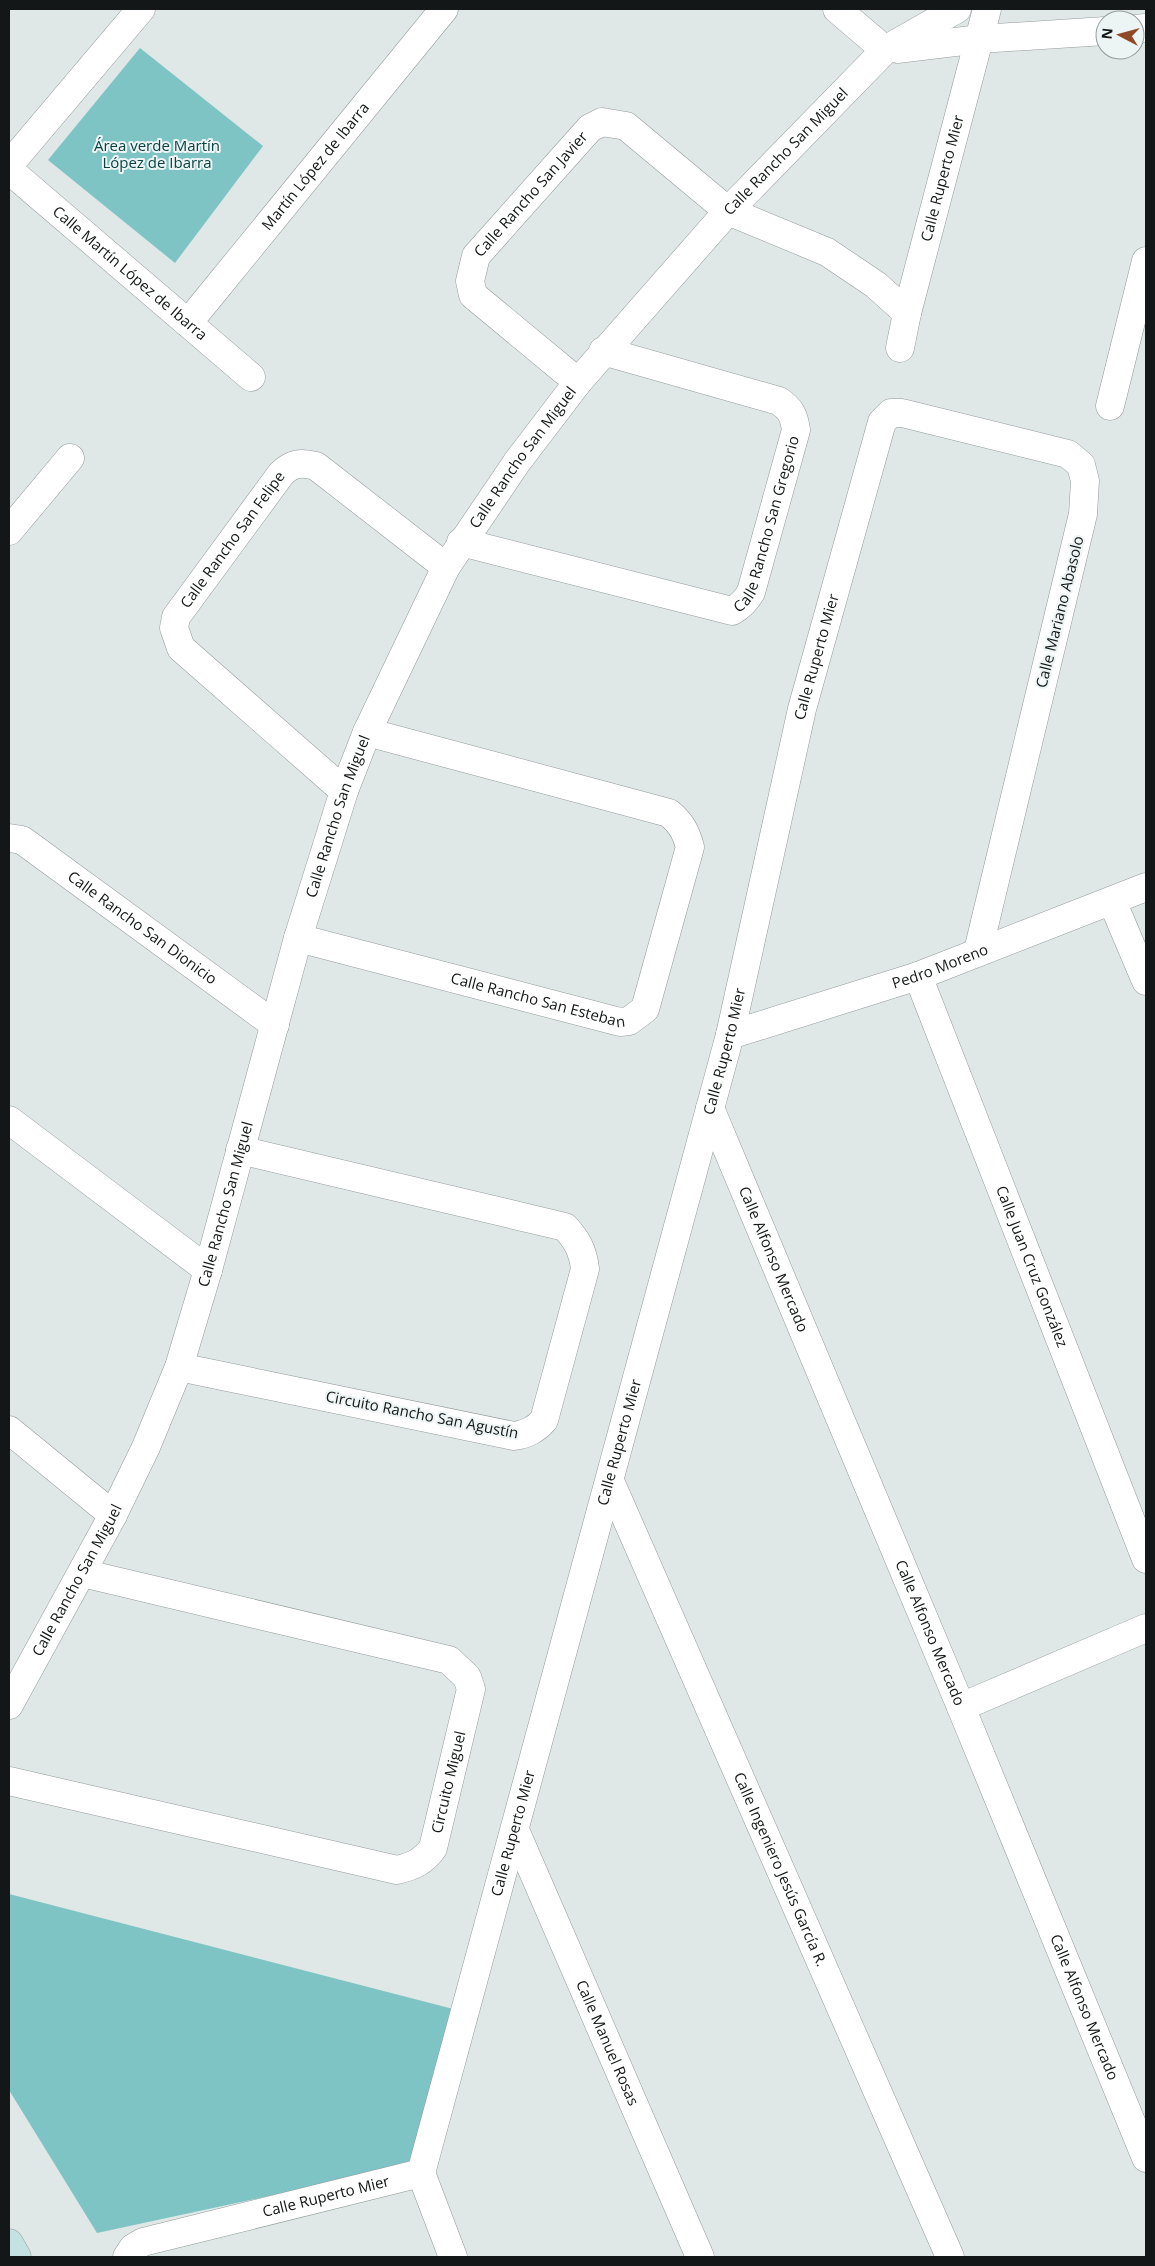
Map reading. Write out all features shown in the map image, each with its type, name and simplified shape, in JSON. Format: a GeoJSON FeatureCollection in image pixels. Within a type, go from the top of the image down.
{"type":"FeatureCollection","features":[{"type":"Feature","properties":{"kind":"street"},"geometry":{"type":"LineString","coordinates":[[9,165],[141,9]]}},
{"type":"Feature","properties":{"kind":"street","name":"Martín López de Ibarra"},"geometry":{"type":"LineString","coordinates":[[188,323],[444,9]]}},
{"type":"Feature","properties":{"kind":"street"},"geometry":{"type":"LineString","coordinates":[[837,9],[885,50],[980,39],[1095,32]]}},
{"type":"Feature","properties":{"kind":"street","name":"Calle Rancho San Miguel"},"geometry":{"type":"LineString","coordinates":[[9,1704],[113,1515],[146,1447],[179,1367],[208,1270],[298,938],[344,791],[367,732],[446,567],[461,542],[517,462],[578,382],[603,351],[728,211],[885,50],[957,9]]}},
{"type":"Feature","properties":{"kind":"street","name":"Calle Ruperto Mier"},"geometry":{"type":"LineString","coordinates":[[900,348],[907,312],[987,9]]}},
{"type":"Feature","properties":{"kind":"street","name":"Calle Rancho San Javier"},"geometry":{"type":"LineString","coordinates":[[578,382],[473,295],[470,281],[476,256],[590,128],[602,122],[626,126],[728,211],[827,252],[876,285],[907,312]]}},
{"type":"Feature","properties":{"kind":"street","name":"Calle Martín López de Ibarra"},"geometry":{"type":"LineString","coordinates":[[9,170],[251,378]]}},
{"type":"Feature","properties":{"kind":"street"},"geometry":{"type":"LineString","coordinates":[[1110,406],[1146,261]]}},
{"type":"Feature","properties":{"kind":"street","name":"Calle Rancho San Gregorio"},"geometry":{"type":"LineString","coordinates":[[461,542],[732,611],[741,607],[751,592],[796,430],[794,418],[789,408],[779,401],[603,351]]}},
{"type":"Feature","properties":{"kind":"street","name":"Calle Ruperto Mier"},"geometry":{"type":"LineString","coordinates":[[127,2257],[133,2248],[143,2242],[421,2173],[730,1035],[802,708],[882,422],[891,413]]}},
{"type":"Feature","properties":{"kind":"street","name":"Calle Mariano Abasolo"},"geometry":{"type":"LineString","coordinates":[[891,413],[902,413],[1068,454],[1081,465],[1085,481],[1083,514],[978,951]]}},
{"type":"Feature","properties":{"kind":"street"},"geometry":{"type":"LineString","coordinates":[[9,531],[70,458]]}},
{"type":"Feature","properties":{"kind":"street","name":"Calle Rancho San Felipe"},"geometry":{"type":"LineString","coordinates":[[344,791],[181,648],[174,628],[176,617],[281,474],[293,464],[304,463],[316,466],[446,567]]}},
{"type":"Feature","properties":{"kind":"street","name":"Calle Rancho San Esteban"},"geometry":{"type":"LineString","coordinates":[[298,938],[620,1022],[630,1021],[645,1009],[690,847],[680,822],[669,813],[367,732]]}},
{"type":"Feature","properties":{"kind":"street","name":"Calle Rancho San Dionicio"},"geometry":{"type":"LineString","coordinates":[[9,838],[22,840],[275,1025]]}},
{"type":"Feature","properties":{"kind":"street","name":"Pedro Moreno"},"geometry":{"type":"LineString","coordinates":[[730,1035],[918,976],[1146,887]]}},
{"type":"Feature","properties":{"kind":"street"},"geometry":{"type":"LineString","coordinates":[[1112,901],[1146,981]]}},
{"type":"Feature","properties":{"kind":"street","name":"Calle Juan Cruz González"},"geometry":{"type":"LineString","coordinates":[[918,976],[1146,1559]]}},
{"type":"Feature","properties":{"kind":"street","name":"Calle Alfonso Mercado"},"geometry":{"type":"LineString","coordinates":[[710,1108],[961,1707],[1146,2158]]}},
{"type":"Feature","properties":{"kind":"street"},"geometry":{"type":"LineString","coordinates":[[9,1120],[208,1270]]}},
{"type":"Feature","properties":{"kind":"street","name":"Circuito Rancho San Agustín"},"geometry":{"type":"LineString","coordinates":[[179,1367],[514,1436],[526,1434],[537,1428],[544,1420],[585,1269],[583,1253],[576,1239],[565,1227],[240,1150]]}},
{"type":"Feature","properties":{"kind":"street"},"geometry":{"type":"LineString","coordinates":[[9,1430],[113,1515]]}},
{"type":"Feature","properties":{"kind":"street","name":"Calle Ingeniero Jesús García R."},"geometry":{"type":"LineString","coordinates":[[610,1481],[950,2257]]}},
{"type":"Feature","properties":{"kind":"street","name":"Circuito Miguel"},"geometry":{"type":"LineString","coordinates":[[9,1781],[397,1870],[414,1866],[426,1857],[433,1848],[471,1689],[467,1677],[449,1660],[82,1573]]}},
{"type":"Feature","properties":{"kind":"street"},"geometry":{"type":"LineString","coordinates":[[961,1707],[1146,1628]]}},
{"type":"Feature","properties":{"kind":"street","name":"Calle Manuel Rosas"},"geometry":{"type":"LineString","coordinates":[[515,1830],[700,2257]]}},
{"type":"Feature","properties":{"kind":"street"},"geometry":{"type":"LineString","coordinates":[[421,2173],[453,2257]]}},
{"type":"Feature","properties":{"kind":"street"},"geometry":{"type":"LineString","coordinates":[[9,2244],[17,2257]]}},
{"type":"Feature","properties":{"kind":"green space","name":"Área verde Martín López de Ibarra"},"geometry":{"type":"Polygon","coordinates":[[[140,48],[263,146],[175,263],[48,160],[140,48]]]}},
{"type":"Feature","properties":{"kind":"green space"},"geometry":{"type":"Polygon","coordinates":[[[9,1894],[457,2010],[417,2164],[97,2233],[9,2090],[9,1894]]]}}]}
